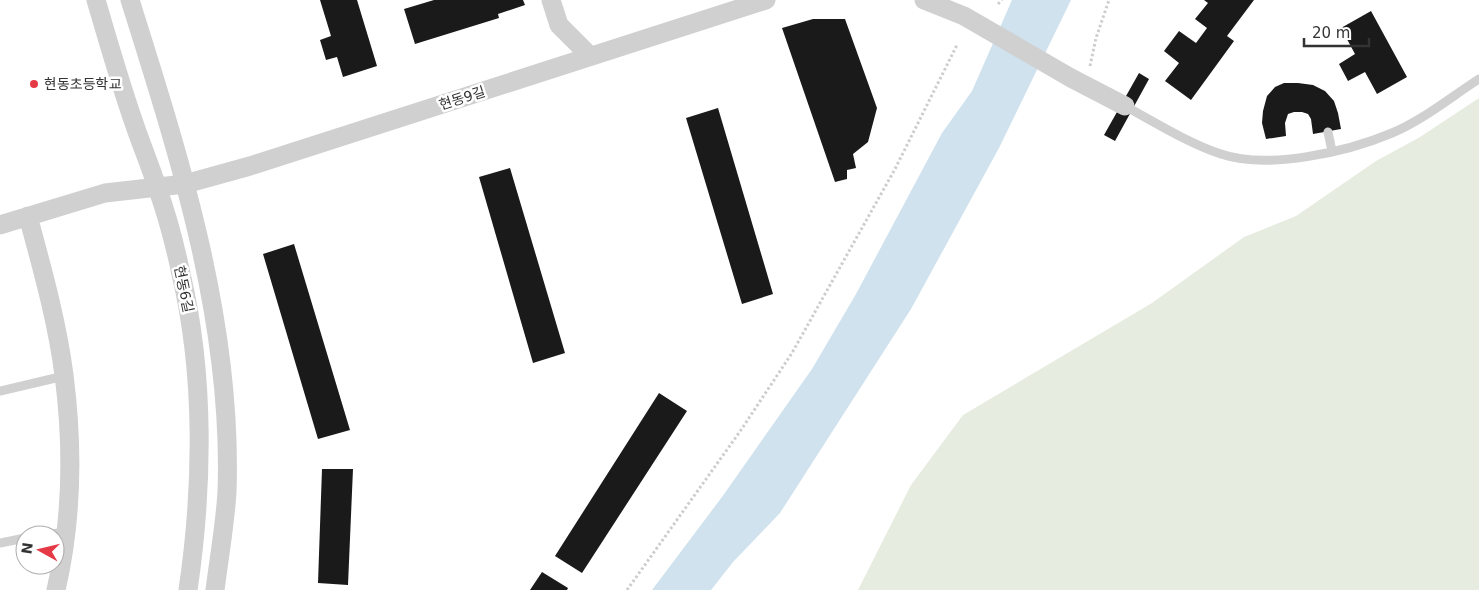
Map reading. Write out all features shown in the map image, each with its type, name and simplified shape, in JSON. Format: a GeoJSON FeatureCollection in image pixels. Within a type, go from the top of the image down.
{"type":"FeatureCollection","features":[{"type":"Feature","properties":{"kind":"street","name":"현동6길"},"geometry":{"type":"LineString","coordinates":[[96,0],[133,122],[157,186],[182,275],[191,327],[199,439],[197,505],[188,590]]}},
{"type":"Feature","properties":{"kind":"street","name":"현동6길"},"geometry":{"type":"LineString","coordinates":[[130,0],[185,184],[201,249],[214,318],[222,379],[226,435],[227,493],[215,590]]}},
{"type":"Feature","properties":{"kind":"street","name":"현동9길"},"geometry":{"type":"LineString","coordinates":[[0,225],[105,193],[185,184],[250,166],[766,0]]}},
{"type":"Feature","properties":{"kind":"street"},"geometry":{"type":"LineString","coordinates":[[924,0],[964,16],[1078,82],[1125,106]]}},
{"type":"Feature","properties":{"kind":"street"},"geometry":{"type":"LineString","coordinates":[[552,2],[559,25],[590,56]]}},
{"type":"Feature","properties":{"kind":"street"},"geometry":{"type":"LineString","coordinates":[[28,216],[55,320],[68,414],[70,466],[66,532],[56,590]]}},
{"type":"Feature","properties":{"kind":"lane"},"geometry":{"type":"LineString","coordinates":[[1125,106],[1221,154],[1258,160],[1286,160],[1332,151],[1392,133],[1421,118],[1479,79]]}},
{"type":"Feature","properties":{"kind":"lane"},"geometry":{"type":"LineString","coordinates":[[1328,132],[1332,151]]}},
{"type":"Feature","properties":{"kind":"lane"},"geometry":{"type":"LineString","coordinates":[[0,391],[64,376]]}},
{"type":"Feature","properties":{"kind":"lane"},"geometry":{"type":"LineString","coordinates":[[0,543],[15,540]]}},
{"type":"Feature","properties":{"kind":"path"},"geometry":{"type":"LineString","coordinates":[[998,4],[1002,0]]}},
{"type":"Feature","properties":{"kind":"path"},"geometry":{"type":"LineString","coordinates":[[1078,82],[1109,0]]}},
{"type":"Feature","properties":{"kind":"path"},"geometry":{"type":"LineString","coordinates":[[627,590],[792,353],[895,169],[957,45]]}},
{"type":"Feature","properties":{"kind":"shaded area"},"geometry":{"type":"Polygon","coordinates":[[[1479,98],[1479,590],[858,590],[911,485],[963,415],[1152,303],[1244,237],[1296,216],[1376,161],[1420,137],[1479,98]]]}},
{"type":"Feature","properties":{"kind":"water"},"geometry":{"type":"Polygon","coordinates":[[[1012,0],[1071,0],[999,148],[911,309],[780,513],[733,562],[711,590],[652,590],[722,497],[812,369],[856,294],[942,133],[972,91],[1012,0]]]}},
{"type":"Feature","properties":{"kind":"building"},"geometry":{"type":"Polygon","coordinates":[[[320,0],[357,0],[377,66],[343,77],[337,57],[326,60],[320,40],[331,36],[320,0]]]}},
{"type":"Feature","properties":{"kind":"building"},"geometry":{"type":"Polygon","coordinates":[[[434,0],[523,0],[525,5],[498,14],[499,18],[415,44],[404,9],[434,0]]]}},
{"type":"Feature","properties":{"kind":"building"},"geometry":{"type":"Polygon","coordinates":[[[1204,0],[1254,0],[1227,36],[1234,41],[1191,100],[1165,81],[1179,63],[1164,51],[1179,31],[1196,43],[1207,28],[1195,19],[1208,3],[1204,0]]]}},
{"type":"Feature","properties":{"kind":"building"},"geometry":{"type":"Polygon","coordinates":[[[1371,11],[1407,77],[1377,94],[1365,72],[1348,81],[1339,64],[1355,54],[1341,28],[1371,11]]]}},
{"type":"Feature","properties":{"kind":"building"},"geometry":{"type":"Polygon","coordinates":[[[813,19],[845,19],[877,108],[868,142],[853,154],[856,168],[847,170],[847,179],[835,182],[782,28],[813,19]]]}},
{"type":"Feature","properties":{"kind":"building"},"geometry":{"type":"Polygon","coordinates":[[[1139,73],[1149,79],[1115,141],[1104,135],[1139,73]]]}},
{"type":"Feature","properties":{"kind":"building"},"geometry":{"type":"Polygon","coordinates":[[[1284,83],[1313,85],[1325,91],[1334,101],[1341,129],[1313,134],[1311,119],[1308,114],[1294,112],[1288,114],[1285,123],[1286,136],[1266,139],[1262,123],[1267,96],[1275,87],[1284,83]]]}},
{"type":"Feature","properties":{"kind":"building"},"geometry":{"type":"Polygon","coordinates":[[[718,108],[773,294],[742,304],[686,118],[718,108]]]}},
{"type":"Feature","properties":{"kind":"building"},"geometry":{"type":"Polygon","coordinates":[[[510,168],[565,353],[533,363],[479,177],[510,168]]]}},
{"type":"Feature","properties":{"kind":"building"},"geometry":{"type":"Polygon","coordinates":[[[294,244],[350,430],[318,439],[263,254],[294,244]]]}},
{"type":"Feature","properties":{"kind":"building"},"geometry":{"type":"Polygon","coordinates":[[[659,393],[687,411],[582,573],[555,556],[659,393]]]}},
{"type":"Feature","properties":{"kind":"building"},"geometry":{"type":"Polygon","coordinates":[[[322,469],[353,469],[348,585],[318,583],[322,469]]]}},
{"type":"Feature","properties":{"kind":"building"},"geometry":{"type":"Polygon","coordinates":[[[542,572],[568,588],[567,590],[530,590],[542,572]]]}},
{"type":"Feature","properties":{"kind":"place","name":"현동초등학교"},"geometry":{"type":"Point","coordinates":[34,84]}}]}
